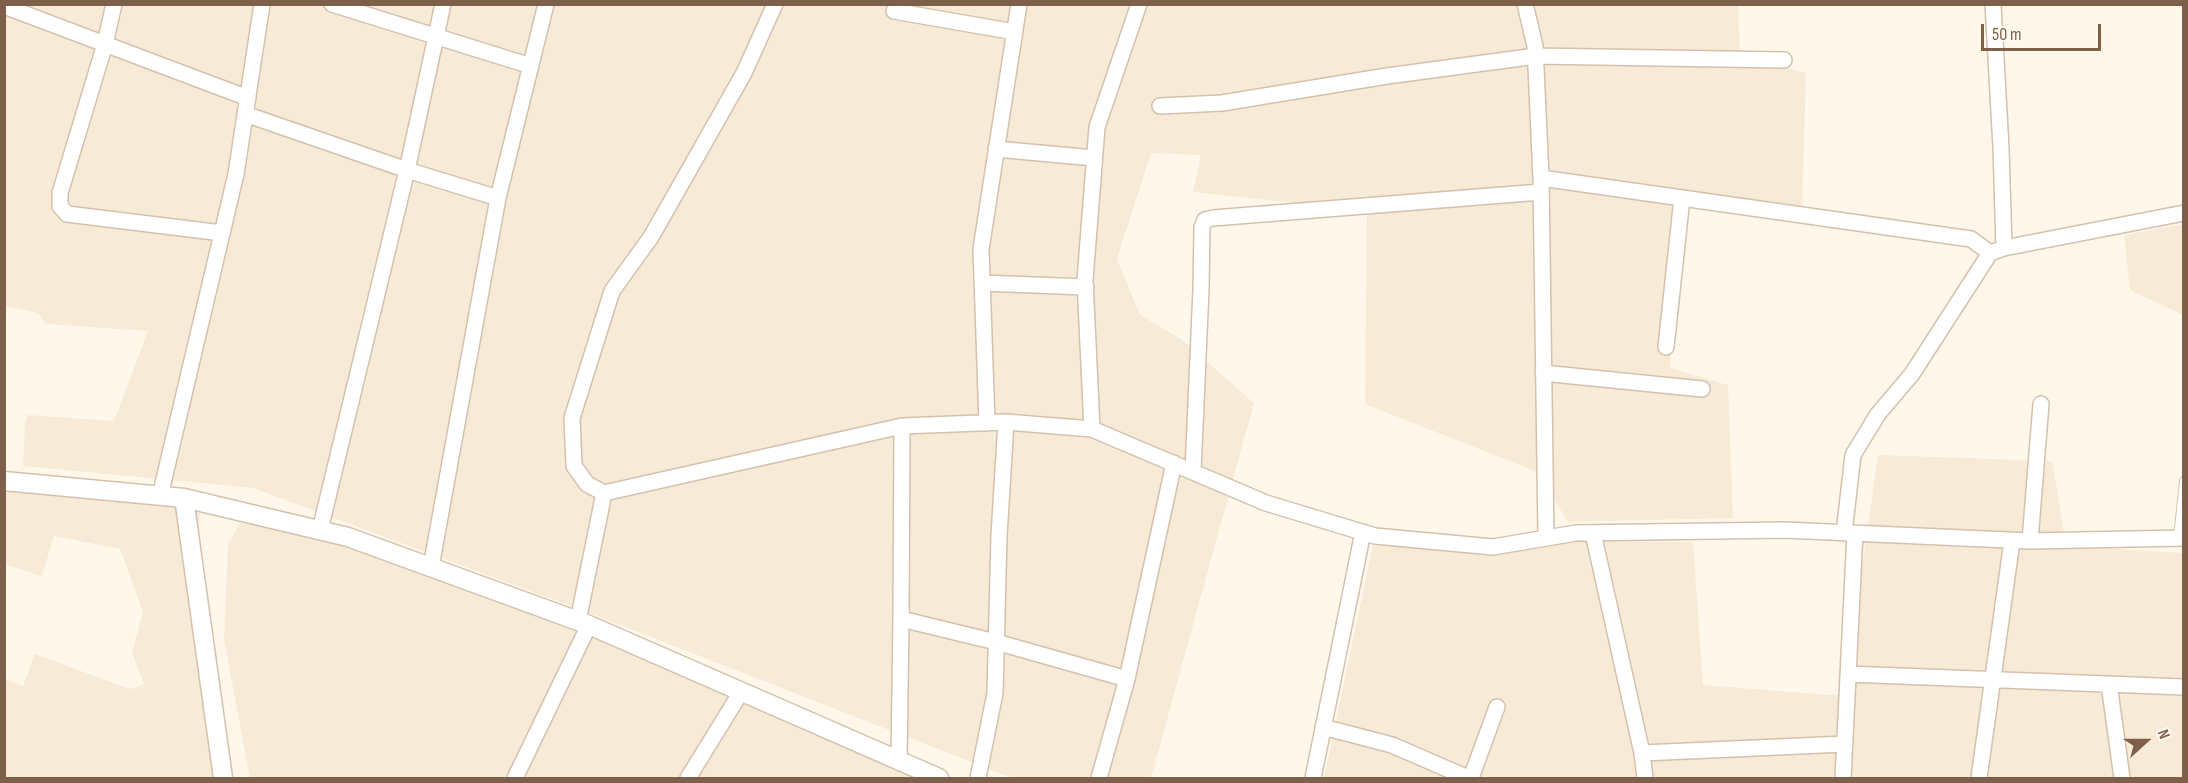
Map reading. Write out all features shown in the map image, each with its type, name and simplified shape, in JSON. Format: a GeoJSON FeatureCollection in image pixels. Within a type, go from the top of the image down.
{"type":"FeatureCollection","features":[{"type":"Feature","properties":{"kind":"street"},"geometry":{"type":"LineString","coordinates":[[114,4],[105,44],[60,193],[60,206],[67,214],[222,233]]}},
{"type":"Feature","properties":{"kind":"street"},"geometry":{"type":"LineString","coordinates":[[160,496],[236,174],[262,4]]}},
{"type":"Feature","properties":{"kind":"street"},"geometry":{"type":"LineString","coordinates":[[332,4],[531,66]]}},
{"type":"Feature","properties":{"kind":"street"},"geometry":{"type":"LineString","coordinates":[[320,530],[443,4]]}},
{"type":"Feature","properties":{"kind":"street"},"geometry":{"type":"LineString","coordinates":[[431,567],[498,198],[546,4]]}},
{"type":"Feature","properties":{"kind":"street"},"geometry":{"type":"LineString","coordinates":[[775,4],[744,73],[657,227],[612,291],[572,418],[574,466],[587,484],[604,494],[902,426],[1006,422],[1092,429],[1266,503],[1375,536],[1493,547],[1576,533],[1785,530],[2030,541],[2181,538]]}},
{"type":"Feature","properties":{"kind":"street"},"geometry":{"type":"LineString","coordinates":[[987,423],[981,249],[1019,4]]}},
{"type":"Feature","properties":{"kind":"street"},"geometry":{"type":"LineString","coordinates":[[1092,429],[1086,288],[1096,127],[1139,4]]}},
{"type":"Feature","properties":{"kind":"street"},"geometry":{"type":"LineString","coordinates":[[1525,4],[1536,56],[1541,185],[1546,538]]}},
{"type":"Feature","properties":{"kind":"street"},"geometry":{"type":"LineString","coordinates":[[1843,778],[1854,455],[1878,414],[1912,374],[1997,250],[2001,148],[1993,4]]}},
{"type":"Feature","properties":{"kind":"street"},"geometry":{"type":"LineString","coordinates":[[4,6],[248,98]]}},
{"type":"Feature","properties":{"kind":"street"},"geometry":{"type":"LineString","coordinates":[[894,10],[1015,32]]}},
{"type":"Feature","properties":{"kind":"street"},"geometry":{"type":"LineString","coordinates":[[1160,106],[1222,103],[1387,76],[1536,56],[1784,60]]}},
{"type":"Feature","properties":{"kind":"street"},"geometry":{"type":"LineString","coordinates":[[245,114],[406,170],[498,198]]}},
{"type":"Feature","properties":{"kind":"street"},"geometry":{"type":"LineString","coordinates":[[996,149],[1094,158]]}},
{"type":"Feature","properties":{"kind":"street"},"geometry":{"type":"LineString","coordinates":[[1193,471],[1202,227],[1205,220],[1541,185],[1682,198],[1971,239],[1997,250],[2184,213]]}},
{"type":"Feature","properties":{"kind":"street"},"geometry":{"type":"LineString","coordinates":[[1666,347],[1682,198]]}},
{"type":"Feature","properties":{"kind":"street"},"geometry":{"type":"LineString","coordinates":[[982,283],[1086,288]]}},
{"type":"Feature","properties":{"kind":"street"},"geometry":{"type":"LineString","coordinates":[[1543,373],[1702,389]]}},
{"type":"Feature","properties":{"kind":"street"},"geometry":{"type":"LineString","coordinates":[[2030,541],[2041,404]]}},
{"type":"Feature","properties":{"kind":"street"},"geometry":{"type":"LineString","coordinates":[[978,778],[995,693],[999,536],[1006,422]]}},
{"type":"Feature","properties":{"kind":"street"},"geometry":{"type":"LineString","coordinates":[[899,761],[902,426]]}},
{"type":"Feature","properties":{"kind":"street"},"geometry":{"type":"LineString","coordinates":[[1099,778],[1127,679],[1174,463]]}},
{"type":"Feature","properties":{"kind":"street"},"geometry":{"type":"LineString","coordinates":[[4,481],[184,498],[348,537],[584,623],[939,778]]}},
{"type":"Feature","properties":{"kind":"street"},"geometry":{"type":"LineString","coordinates":[[514,778],[584,623],[604,494]]}},
{"type":"Feature","properties":{"kind":"street"},"geometry":{"type":"LineString","coordinates":[[184,498],[223,778]]}},
{"type":"Feature","properties":{"kind":"street"},"geometry":{"type":"LineString","coordinates":[[1313,778],[1363,532]]}},
{"type":"Feature","properties":{"kind":"street"},"geometry":{"type":"LineString","coordinates":[[1593,533],[1642,753],[1645,778]]}},
{"type":"Feature","properties":{"kind":"street"},"geometry":{"type":"LineString","coordinates":[[1979,778],[2012,540]]}},
{"type":"Feature","properties":{"kind":"street"},"geometry":{"type":"LineString","coordinates":[[901,619],[996,642],[1127,679]]}},
{"type":"Feature","properties":{"kind":"street"},"geometry":{"type":"LineString","coordinates":[[1848,674],[2184,687]]}},
{"type":"Feature","properties":{"kind":"street"},"geometry":{"type":"LineString","coordinates":[[2109,684],[2122,778]]}},
{"type":"Feature","properties":{"kind":"street"},"geometry":{"type":"LineString","coordinates":[[688,778],[741,692]]}},
{"type":"Feature","properties":{"kind":"street"},"geometry":{"type":"LineString","coordinates":[[1323,728],[1392,746],[1469,778],[1497,707]]}},
{"type":"Feature","properties":{"kind":"street"},"geometry":{"type":"LineString","coordinates":[[1642,753],[1845,744]]}},
{"type":"Feature","properties":{"kind":"lane"},"geometry":{"type":"LineString","coordinates":[[2181,538],[2184,481]]}},
{"type":"Feature","properties":{"kind":"shaded area"},"geometry":{"type":"Polygon","coordinates":[[[1738,4],[1740,54],[1806,73],[1802,211],[1675,202],[1670,368],[1728,385],[1733,518],[1568,522],[1537,472],[1365,404],[1367,211],[1193,192],[1201,155],[1151,153],[1117,259],[1140,315],[1181,339],[1254,403],[1151,778],[1012,778],[592,614],[253,488],[23,466],[25,424],[28,415],[114,421],[148,331],[46,324],[38,313],[5,306],[5,5],[1738,4]]]}},
{"type":"Feature","properties":{"kind":"shaded area"},"geometry":{"type":"Polygon","coordinates":[[[2184,224],[2183,315],[2130,290],[2124,235],[2184,224]]]}},
{"type":"Feature","properties":{"kind":"shaded area"},"geometry":{"type":"Polygon","coordinates":[[[1878,455],[2052,461],[2066,546],[2183,553],[2183,778],[1324,778],[1375,535],[1439,539],[1693,542],[1703,685],[1844,696],[1878,455]]]}},
{"type":"Feature","properties":{"kind":"shaded area"},"geometry":{"type":"Polygon","coordinates":[[[5,487],[100,494],[200,510],[198,541],[226,778],[5,778],[4,679],[23,686],[35,654],[130,689],[144,684],[132,653],[143,612],[120,549],[54,536],[42,576],[5,564],[5,487]]]}},
{"type":"Feature","properties":{"kind":"shaded area"},"geometry":{"type":"Polygon","coordinates":[[[240,523],[305,530],[491,597],[937,778],[250,778],[224,640],[228,544],[240,523]]]}}]}
